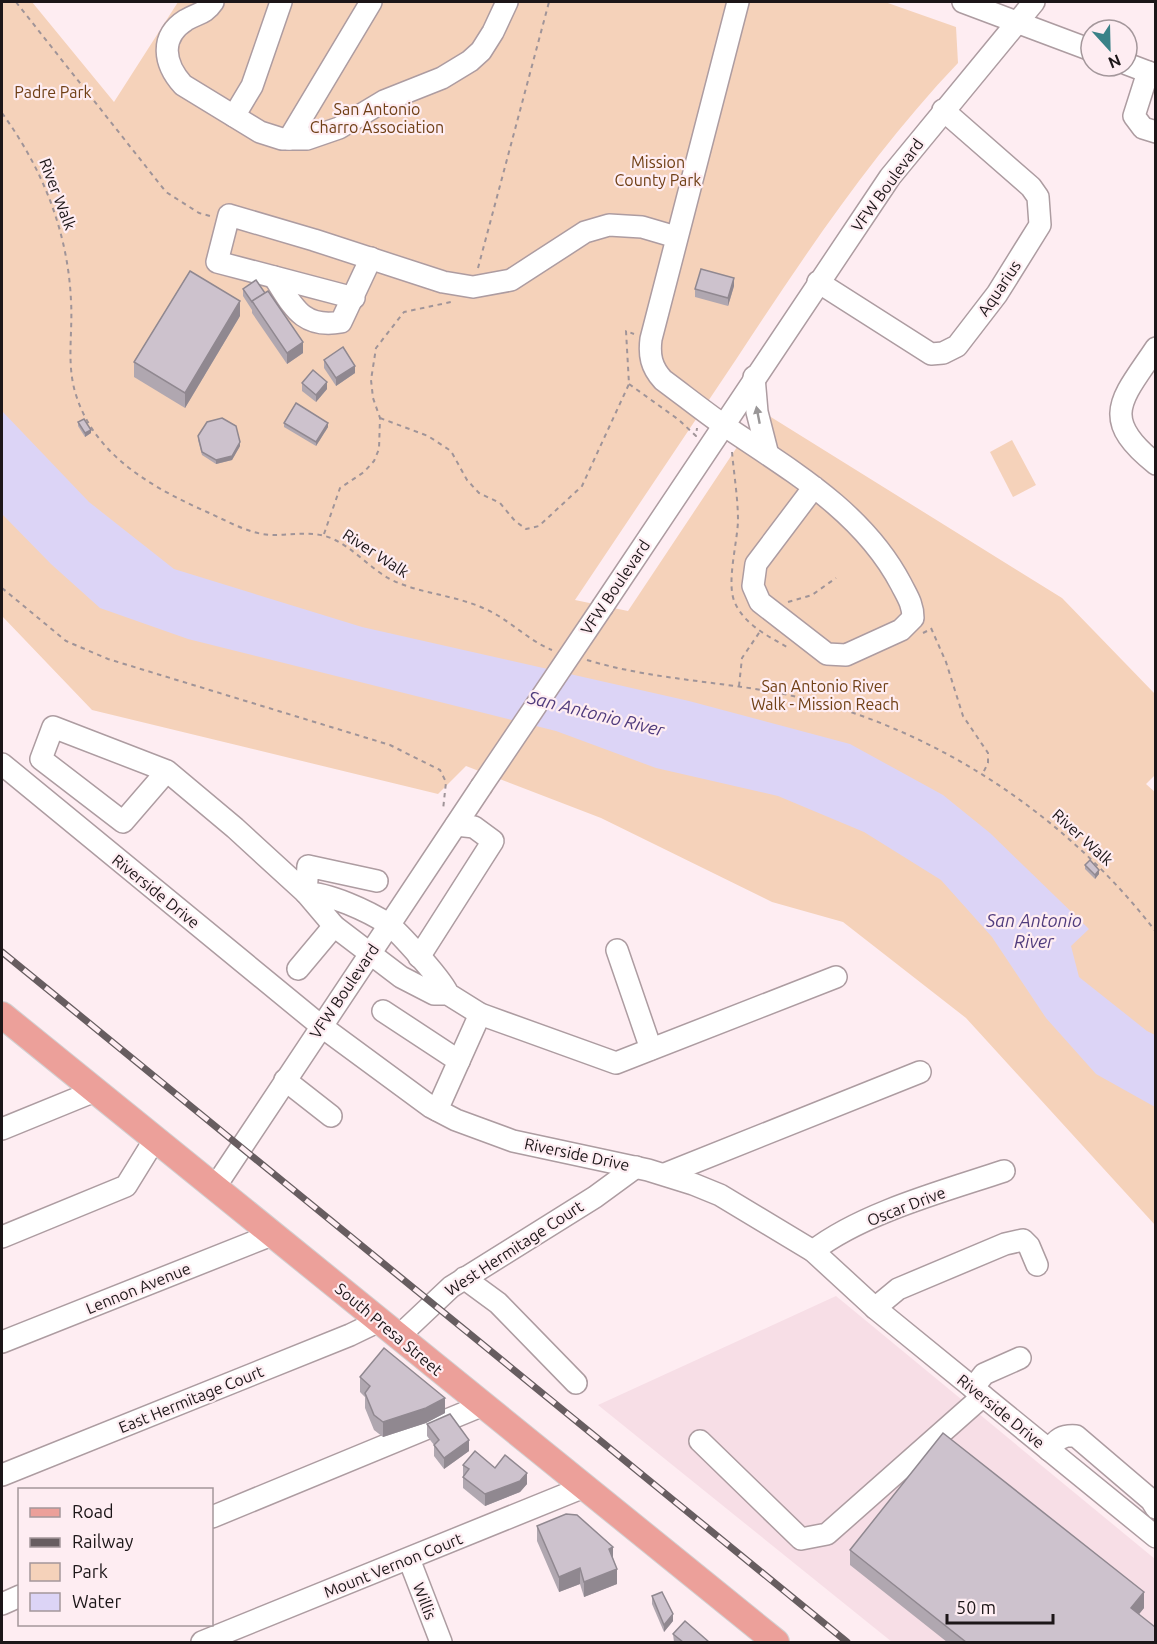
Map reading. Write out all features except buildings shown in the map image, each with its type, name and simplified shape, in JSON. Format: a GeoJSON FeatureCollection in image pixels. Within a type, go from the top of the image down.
{"type":"FeatureCollection","features":[{"type":"Feature","properties":{"kind":"main road","name":"South Presa Street"},"geometry":{"type":"LineString","coordinates":[[2,1014],[482,1406],[776,1642]]}},
{"type":"Feature","properties":{"kind":"street"},"geometry":{"type":"LineString","coordinates":[[213,2],[203,13],[188,19],[171,34],[167,46],[168,62],[183,85],[260,132],[289,139],[307,139],[324,135],[384,101],[456,70],[481,51],[507,2]]}},
{"type":"Feature","properties":{"kind":"street"},"geometry":{"type":"LineString","coordinates":[[234,116],[252,86],[281,2]]}},
{"type":"Feature","properties":{"kind":"street"},"geometry":{"type":"LineString","coordinates":[[289,139],[370,2]]}},
{"type":"Feature","properties":{"kind":"street"},"geometry":{"type":"LineString","coordinates":[[738,2],[676,237],[651,339],[650,357],[657,373],[723,424],[767,451],[814,487],[858,525],[893,569],[913,606],[913,618],[901,630],[846,655],[826,654],[760,602],[753,585],[756,564],[814,487]]}},
{"type":"Feature","properties":{"kind":"street"},"geometry":{"type":"LineString","coordinates":[[963,2],[1079,45]]}},
{"type":"Feature","properties":{"kind":"street","name":"VFW Boulevard"},"geometry":{"type":"LineString","coordinates":[[215,1187],[754,377],[890,177],[1034,2]]}},
{"type":"Feature","properties":{"kind":"street"},"geometry":{"type":"LineString","coordinates":[[1151,73],[1134,116],[1143,128],[1155,132]]}},
{"type":"Feature","properties":{"kind":"street","name":"Aquarius"},"geometry":{"type":"LineString","coordinates":[[818,282],[931,354],[944,353],[957,346],[997,294],[1040,225],[1038,197],[1031,187],[943,110]]}},
{"type":"Feature","properties":{"kind":"street"},"geometry":{"type":"LineString","coordinates":[[354,298],[218,262],[229,215],[443,282],[473,287],[511,280],[585,232],[609,225],[642,227],[676,237]]}},
{"type":"Feature","properties":{"kind":"street"},"geometry":{"type":"LineString","coordinates":[[274,277],[295,308],[308,320],[325,325],[341,322],[371,258]]}},
{"type":"Feature","properties":{"kind":"street"},"geometry":{"type":"LineString","coordinates":[[1155,348],[1119,407],[1119,418],[1133,444],[1155,464]]}},
{"type":"Feature","properties":{"kind":"street"},"geometry":{"type":"LineString","coordinates":[[754,377],[757,412],[767,451]]}},
{"type":"Feature","properties":{"kind":"street"},"geometry":{"type":"LineString","coordinates":[[168,771],[123,822],[41,759],[53,728],[168,771],[306,893],[331,922],[401,977],[422,971],[493,841],[474,827],[456,825]]}},
{"type":"Feature","properties":{"kind":"street","name":"Riverside Drive"},"geometry":{"type":"LineString","coordinates":[[2,764],[321,1026],[378,1070],[436,1110],[456,1120],[513,1141],[665,1174],[720,1195],[813,1251],[875,1308],[1049,1450],[1152,1521]]}},
{"type":"Feature","properties":{"kind":"street"},"geometry":{"type":"LineString","coordinates":[[306,893],[308,866],[377,881]]}},
{"type":"Feature","properties":{"kind":"street"},"geometry":{"type":"LineString","coordinates":[[306,893],[321,893],[389,925],[422,971],[434,994],[448,994],[480,1014],[616,1063],[836,977]]}},
{"type":"Feature","properties":{"kind":"street"},"geometry":{"type":"LineString","coordinates":[[297,969],[331,922],[340,902]]}},
{"type":"Feature","properties":{"kind":"street"},"geometry":{"type":"LineString","coordinates":[[617,950],[651,1049]]}},
{"type":"Feature","properties":{"kind":"street"},"geometry":{"type":"LineString","coordinates":[[383,1011],[459,1061]]}},
{"type":"Feature","properties":{"kind":"street"},"geometry":{"type":"LineString","coordinates":[[436,1110],[480,1014]]}},
{"type":"Feature","properties":{"kind":"street"},"geometry":{"type":"LineString","coordinates":[[665,1174],[920,1072]]}},
{"type":"Feature","properties":{"kind":"street"},"geometry":{"type":"LineString","coordinates":[[285,1080],[331,1116]]}},
{"type":"Feature","properties":{"kind":"street"},"geometry":{"type":"LineString","coordinates":[[2,1129],[95,1091]]}},
{"type":"Feature","properties":{"kind":"street"},"geometry":{"type":"LineString","coordinates":[[2,1237],[126,1186],[155,1139]]}},
{"type":"Feature","properties":{"kind":"street","name":"West Hermitage Court"},"geometry":{"type":"LineString","coordinates":[[389,1329],[432,1303],[464,1278],[595,1197],[636,1167]]}},
{"type":"Feature","properties":{"kind":"street","name":"Oscar Drive"},"geometry":{"type":"LineString","coordinates":[[813,1251],[832,1236],[863,1222],[1004,1170]]}},
{"type":"Feature","properties":{"kind":"street","name":"Lennon Avenue"},"geometry":{"type":"LineString","coordinates":[[2,1342],[274,1234]]}},
{"type":"Feature","properties":{"kind":"street"},"geometry":{"type":"LineString","coordinates":[[875,1308],[898,1288],[1005,1244],[1023,1240],[1029,1246],[1037,1264]]}},
{"type":"Feature","properties":{"kind":"street"},"geometry":{"type":"LineString","coordinates":[[464,1278],[498,1304],[576,1383]]}},
{"type":"Feature","properties":{"kind":"street","name":"East Hermitage Court"},"geometry":{"type":"LineString","coordinates":[[2,1475],[350,1335],[389,1329]]}},
{"type":"Feature","properties":{"kind":"street"},"geometry":{"type":"LineString","coordinates":[[700,1441],[801,1539],[827,1534],[978,1392],[984,1374],[1020,1358]]}},
{"type":"Feature","properties":{"kind":"street"},"geometry":{"type":"LineString","coordinates":[[213,1517],[482,1406]]}},
{"type":"Feature","properties":{"kind":"street","name":"Mount Vernon Court"},"geometry":{"type":"LineString","coordinates":[[201,1642],[584,1487]]}},
{"type":"Feature","properties":{"kind":"street","name":"Willis"},"geometry":{"type":"LineString","coordinates":[[409,1559],[441,1642]]}},
{"type":"Feature","properties":{"kind":"street"},"geometry":{"type":"LineString","coordinates":[[2,1604],[18,1597]]}},
{"type":"Feature","properties":{"kind":"path"},"geometry":{"type":"LineString","coordinates":[[16,2],[165,192],[199,213],[227,222]]}},
{"type":"Feature","properties":{"kind":"path","name":"River Walk"},"geometry":{"type":"LineString","coordinates":[[2,113],[30,156],[54,209],[69,276],[70,358],[74,386],[86,419],[115,456],[138,476],[164,493],[230,523],[263,534],[310,533],[334,539],[399,583],[483,608],[552,650]]}},
{"type":"Feature","properties":{"kind":"path"},"geometry":{"type":"LineString","coordinates":[[380,418],[428,436],[451,451],[467,480],[479,493],[500,503],[515,521],[526,529],[538,526],[582,486],[629,384],[626,331],[651,339]]}},
{"type":"Feature","properties":{"kind":"path"},"geometry":{"type":"LineString","coordinates":[[629,384],[679,420],[696,436],[698,425]]}},
{"type":"Feature","properties":{"kind":"path"},"geometry":{"type":"LineString","coordinates":[[731,446],[738,506],[736,556],[730,581],[734,602],[744,618],[790,649]]}},
{"type":"Feature","properties":{"kind":"path"},"geometry":{"type":"LineString","coordinates":[[2,588],[66,641],[108,659],[390,745],[440,770],[446,782],[443,815],[456,825]]}},
{"type":"Feature","properties":{"kind":"path"},"geometry":{"type":"LineString","coordinates":[[913,606],[931,629],[946,662],[963,717],[988,753],[988,763],[982,775]]}},
{"type":"Feature","properties":{"kind":"path"},"geometry":{"type":"LineString","coordinates":[[922,634],[931,629]]}},
{"type":"Feature","properties":{"kind":"path","name":"River Walk"},"geometry":{"type":"LineString","coordinates":[[586,660],[645,674],[740,686],[822,704],[913,738],[982,775],[1038,813],[1114,882],[1155,932]]}},
{"type":"Feature","properties":{"kind":"shaded area"},"geometry":{"type":"Polygon","coordinates":[[[836,1296],[1155,1559],[1155,1642],[892,1642],[598,1405],[836,1296]]]}},
{"type":"Feature","properties":{"kind":"green space"},"geometry":{"type":"Polygon","coordinates":[[[2,2],[32,2],[114,102],[178,2],[885,2],[956,27],[958,63],[897,132],[841,205],[575,600],[628,611],[761,411],[1062,598],[1155,694],[1155,775],[1146,784],[1156,793],[1155,1225],[966,1018],[843,922],[772,902],[601,818],[466,766],[438,794],[92,710],[2,616],[2,2]]]}},
{"type":"Feature","properties":{"kind":"green space"},"geometry":{"type":"Polygon","coordinates":[[[1012,440],[1036,485],[1013,497],[990,452],[1012,440]]]}},
{"type":"Feature","properties":{"kind":"water","name":"San Antonio River"},"geometry":{"type":"Polygon","coordinates":[[[2,411],[89,502],[174,569],[362,627],[689,701],[850,744],[943,795],[990,833],[1089,929],[1071,946],[1079,977],[1155,1035],[1155,1107],[1096,1074],[1046,1018],[992,937],[941,880],[864,832],[778,796],[656,768],[556,731],[188,639],[100,608],[51,564],[2,514],[2,411]]]}},
{"type":"Feature","properties":{"kind":"railway"},"geometry":{"type":"LineString","coordinates":[[2,952],[847,1642]]}},
{"type":"Feature","properties":{"kind":"park label","name":"Padre Park"},"geometry":{"type":"Point","coordinates":[53,92]}},
{"type":"Feature","properties":{"kind":"park label","name":"San Antonio Charro Association"},"geometry":{"type":"Point","coordinates":[377,118]}},
{"type":"Feature","properties":{"kind":"park label","name":"Mission County Park"},"geometry":{"type":"Point","coordinates":[658,171]}},
{"type":"Feature","properties":{"kind":"park label","name":"San Antonio River Walk - Mission Reach"},"geometry":{"type":"Point","coordinates":[825,695]}}]}
